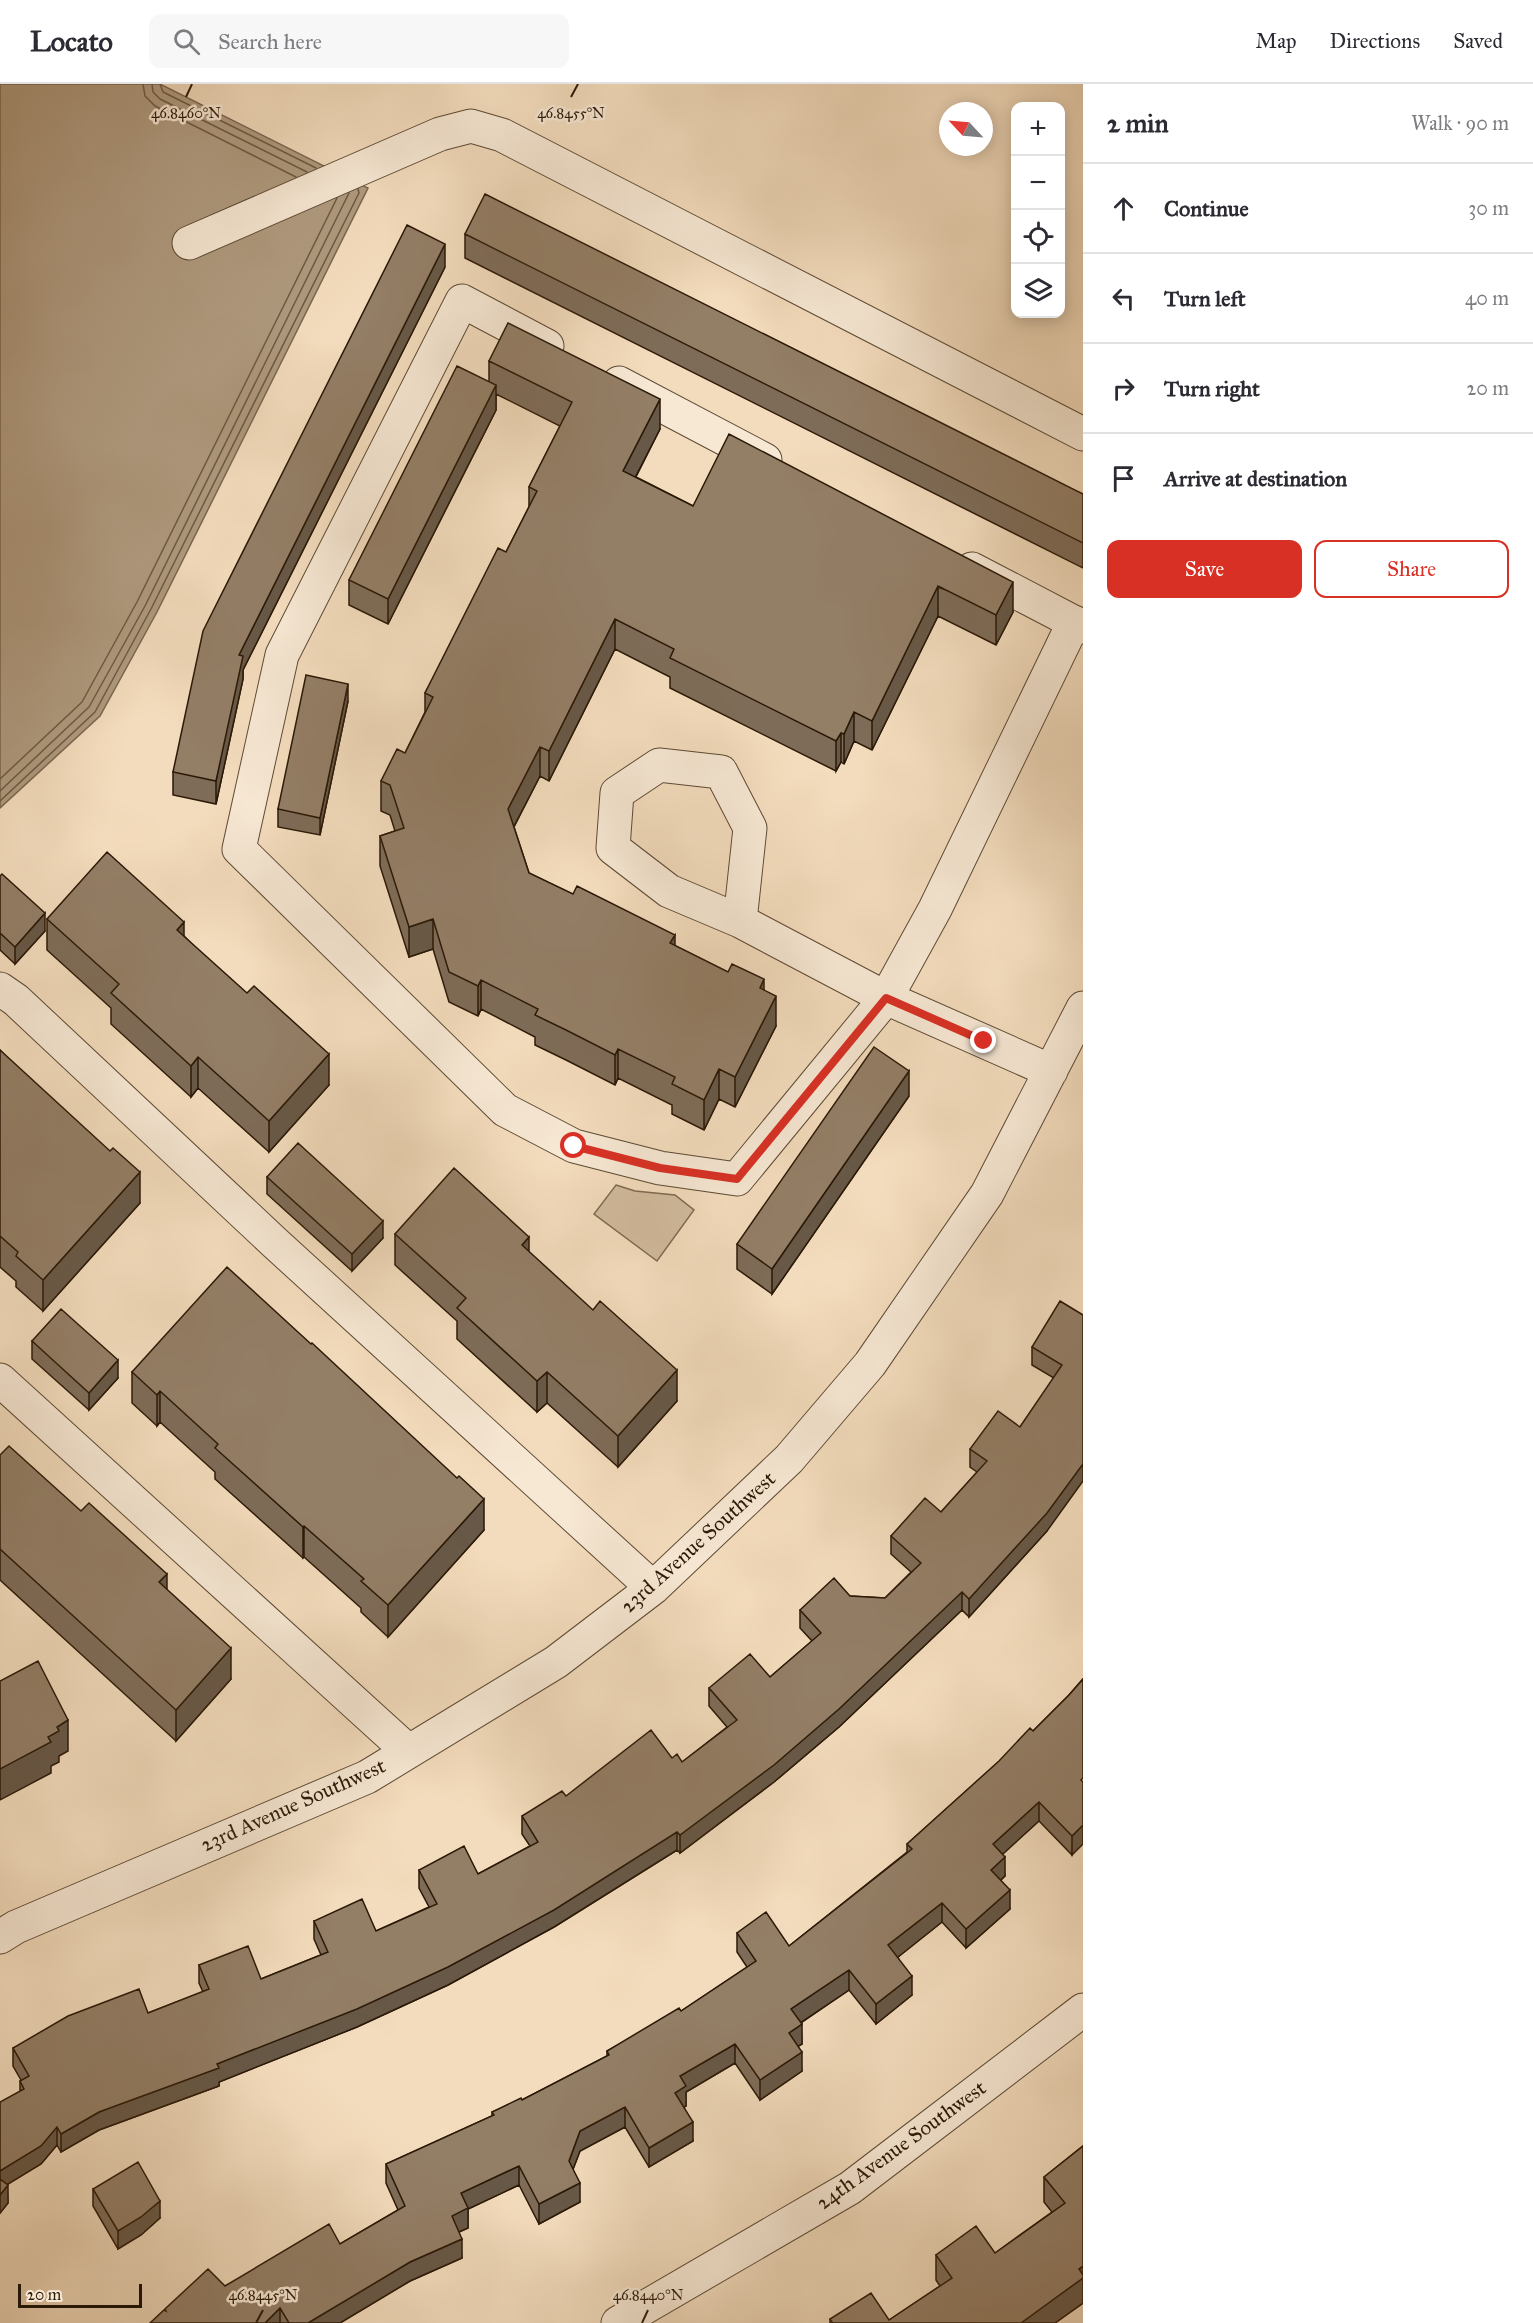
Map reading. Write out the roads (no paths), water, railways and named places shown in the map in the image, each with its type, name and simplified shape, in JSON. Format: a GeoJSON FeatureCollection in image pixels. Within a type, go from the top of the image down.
{"type":"FeatureCollection","features":[{"type":"Feature","properties":{"kind":"street"},"geometry":{"type":"LineString","coordinates":[[189,243],[440,135],[471,126],[502,135],[1083,434]]}},
{"type":"Feature","properties":{"kind":"street"},"geometry":{"type":"LineString","coordinates":[[789,473],[462,301],[282,655],[239,849],[505,1110],[574,1146],[660,1168],[737,1179],[886,998],[935,909],[1079,625],[948,556]]}},
{"type":"Feature","properties":{"kind":"street"},"geometry":{"type":"LineString","coordinates":[[740,921],[750,828],[721,772],[659,765],[617,792],[613,848],[669,891],[740,921],[886,998],[1051,1071]]}},
{"type":"Feature","properties":{"kind":"street"},"geometry":{"type":"LineString","coordinates":[[0,989],[16,1000],[274,1242],[653,1588]]}},
{"type":"Feature","properties":{"kind":"street","name":"23rd Avenue Southwest"},"geometry":{"type":"LineString","coordinates":[[0,1936],[243,1828],[367,1777],[556,1662],[653,1588],[789,1459],[870,1364],[987,1194],[1083,1008]]}},
{"type":"Feature","properties":{"kind":"street"},"geometry":{"type":"LineString","coordinates":[[0,1380],[408,1751]]}},
{"type":"Feature","properties":{"kind":"street","name":"24th Avenue Southwest"},"geometry":{"type":"LineString","coordinates":[[618,2323],[850,2188],[1083,2010]]}},
{"type":"Feature","properties":{"kind":"water"},"geometry":{"type":"Polygon","coordinates":[[[0,84],[160,84],[368,188],[157,612],[100,716],[0,808],[0,84]]]}}]}
